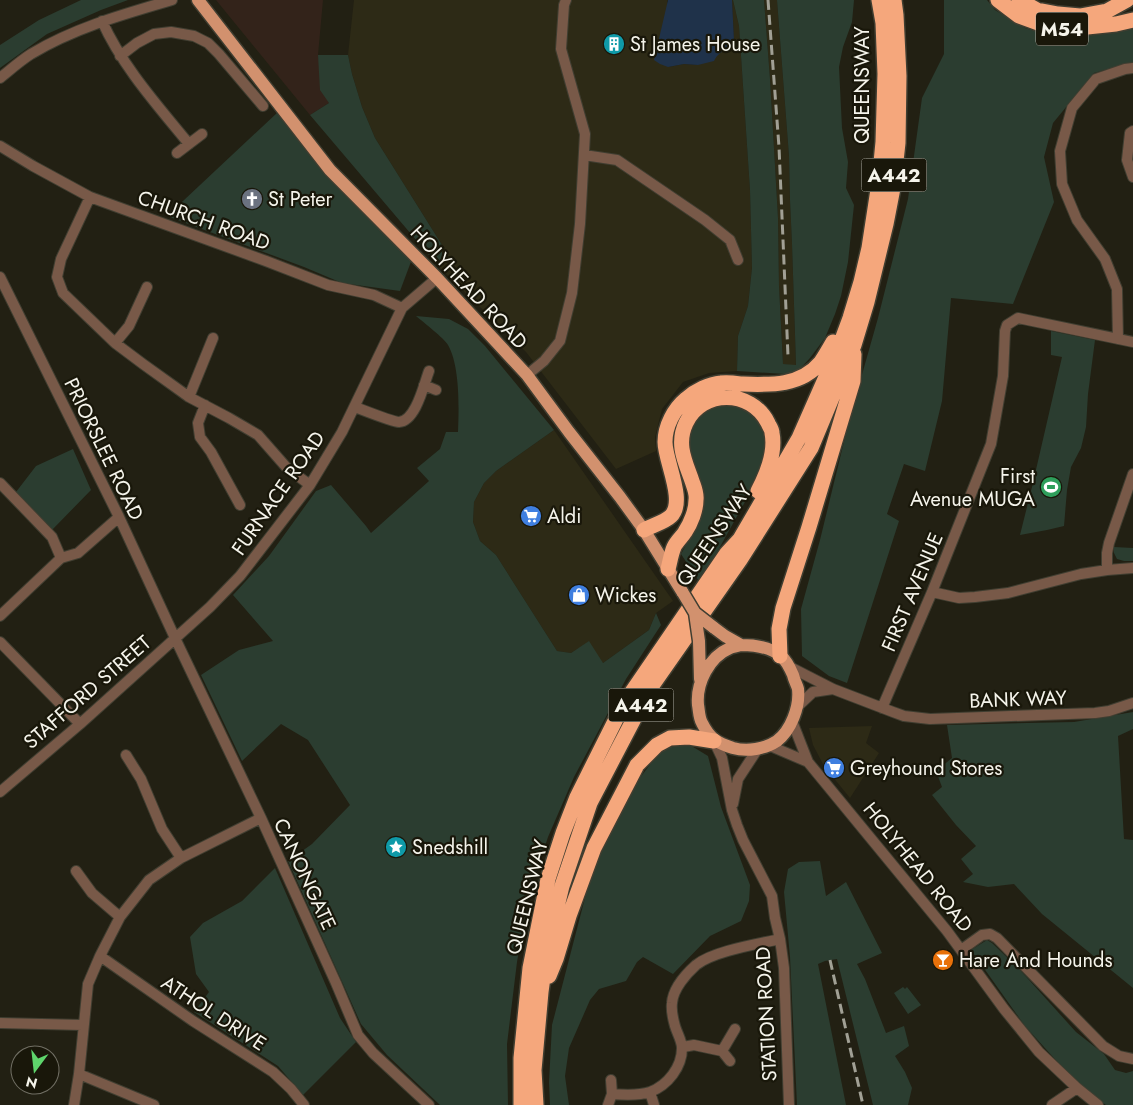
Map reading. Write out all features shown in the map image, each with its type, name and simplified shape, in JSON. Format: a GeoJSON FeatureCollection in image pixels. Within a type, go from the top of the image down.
{"type":"FeatureCollection","features":[{"type":"Feature","properties":{"kind":"highway","name":"QUEENSWAY"},"geometry":{"type":"LineString","coordinates":[[521,1105],[521,1058],[530,968],[548,879],[577,797],[622,705],[728,553],[740,539],[799,438],[850,318],[869,248],[883,142],[885,74],[883,23],[879,0]]}},
{"type":"Feature","properties":{"kind":"highway","name":"QUEENSWAY"},"geometry":{"type":"LineString","coordinates":[[536,1105],[534,1070],[547,948],[562,886],[590,803],[649,690],[740,560],[811,448],[854,345],[867,302],[893,188],[898,143],[899,76],[894,0]]}},
{"type":"Feature","properties":{"kind":"highway","name":"M54"},"geometry":{"type":"LineString","coordinates":[[998,0],[1019,16],[1049,27],[1068,29],[1116,24],[1133,20]]}},
{"type":"Feature","properties":{"kind":"highway","name":"M54"},"geometry":{"type":"LineString","coordinates":[[1019,0],[1037,10],[1080,16],[1108,11],[1127,0]]}},
{"type":"Feature","properties":{"kind":"highway","name":"A442"},"geometry":{"type":"LineString","coordinates":[[644,530],[670,516],[674,510],[676,492],[666,453],[666,436],[674,413],[680,405],[688,397],[710,385],[722,383],[773,385],[803,377],[813,369],[821,362],[837,334],[859,266],[869,248]]}},
{"type":"Feature","properties":{"kind":"highway","name":"A442"},"geometry":{"type":"LineString","coordinates":[[785,661],[779,629],[783,608],[853,381],[854,345]]}},
{"type":"Feature","properties":{"kind":"highway","name":"A442"},"geometry":{"type":"LineString","coordinates":[[668,569],[675,546],[686,531],[694,512],[696,500],[696,491],[682,452],[682,432],[692,413],[701,404],[721,398],[734,397],[751,404],[763,414],[772,432],[773,447],[764,480],[728,553]]}},
{"type":"Feature","properties":{"kind":"highway","name":"A442"},"geometry":{"type":"LineString","coordinates":[[542,992],[556,959],[569,916],[594,848],[637,765],[657,745],[670,738],[689,737],[714,741]]}},
{"type":"Feature","properties":{"kind":"main road","name":"HOLYHEAD ROAD"},"geometry":{"type":"LineString","coordinates":[[198,0],[330,170],[437,278],[527,376],[644,530],[695,613],[725,636],[741,645]]}},
{"type":"Feature","properties":{"kind":"main road","name":"HOLYHEAD ROAD"},"geometry":{"type":"LineString","coordinates":[[695,613],[699,641],[700,682]]}},
{"type":"Feature","properties":{"kind":"main road"},"geometry":{"type":"LineString","coordinates":[[741,645],[751,645],[767,649],[785,661],[798,688],[796,708],[792,721],[784,733],[776,741],[764,747],[738,750],[714,741],[701,722],[698,695],[700,682],[708,666],[729,648],[741,645]]}},
{"type":"Feature","properties":{"kind":"street"},"geometry":{"type":"LineString","coordinates":[[0,78],[30,55],[62,38],[102,21],[172,0]]}},
{"type":"Feature","properties":{"kind":"street"},"geometry":{"type":"LineString","coordinates":[[527,376],[544,361],[560,340],[572,294],[580,224],[585,134],[561,49],[566,0]]}},
{"type":"Feature","properties":{"kind":"street"},"geometry":{"type":"LineString","coordinates":[[102,21],[108,36],[120,56],[158,107],[189,144]]}},
{"type":"Feature","properties":{"kind":"street"},"geometry":{"type":"LineString","coordinates":[[120,56],[137,43],[154,34],[171,32],[194,36],[208,43],[219,54],[263,106]]}},
{"type":"Feature","properties":{"kind":"street"},"geometry":{"type":"LineString","coordinates":[[1118,339],[1117,289],[1105,259],[1077,220],[1062,184],[1060,151],[1072,108],[1096,79],[1133,68]]}},
{"type":"Feature","properties":{"kind":"street"},"geometry":{"type":"LineString","coordinates":[[1133,131],[1130,133],[1127,160],[1133,177]]}},
{"type":"Feature","properties":{"kind":"street"},"geometry":{"type":"LineString","coordinates":[[177,153],[202,134]]}},
{"type":"Feature","properties":{"kind":"street","name":"CHURCH ROAD"},"geometry":{"type":"LineString","coordinates":[[0,146],[90,197],[266,261],[328,286],[374,295],[402,308]]}},
{"type":"Feature","properties":{"kind":"street"},"geometry":{"type":"LineString","coordinates":[[584,154],[617,160],[705,220],[730,240],[738,260]]}},
{"type":"Feature","properties":{"kind":"street"},"geometry":{"type":"LineString","coordinates":[[90,197],[61,259],[57,277],[63,293],[115,343],[142,364],[189,397],[258,435],[287,468],[310,485]]}},
{"type":"Feature","properties":{"kind":"street","name":"PRIORSLEE ROAD"},"geometry":{"type":"LineString","coordinates":[[0,276],[119,517],[175,638]]}},
{"type":"Feature","properties":{"kind":"street","name":"FURNACE ROAD"},"geometry":{"type":"LineString","coordinates":[[175,638],[210,607],[240,576],[310,485],[355,407],[402,308],[437,278]]}},
{"type":"Feature","properties":{"kind":"street"},"geometry":{"type":"LineString","coordinates":[[115,343],[129,326],[147,287]]}},
{"type":"Feature","properties":{"kind":"street","name":"FIRST AVENUE"},"geometry":{"type":"LineString","coordinates":[[882,708],[932,592],[991,444],[1003,376],[1006,325],[1018,318],[1133,342]]}},
{"type":"Feature","properties":{"kind":"street"},"geometry":{"type":"LineString","coordinates":[[189,397],[213,338]]}},
{"type":"Feature","properties":{"kind":"street"},"geometry":{"type":"LineString","coordinates":[[355,407],[398,422],[407,419],[414,410],[430,371]]}},
{"type":"Feature","properties":{"kind":"street"},"geometry":{"type":"LineString","coordinates":[[424,385],[436,390]]}},
{"type":"Feature","properties":{"kind":"street"},"geometry":{"type":"LineString","coordinates":[[205,405],[198,423],[200,437],[211,452],[240,505]]}},
{"type":"Feature","properties":{"kind":"street"},"geometry":{"type":"LineString","coordinates":[[1107,570],[1109,543],[1133,474]]}},
{"type":"Feature","properties":{"kind":"street"},"geometry":{"type":"LineString","coordinates":[[0,483],[52,537],[61,558]]}},
{"type":"Feature","properties":{"kind":"street"},"geometry":{"type":"LineString","coordinates":[[0,616],[61,558],[78,553],[119,517]]}},
{"type":"Feature","properties":{"kind":"street"},"geometry":{"type":"LineString","coordinates":[[932,592],[959,598],[975,598],[1008,593],[1081,574],[1133,568]]}},
{"type":"Feature","properties":{"kind":"street","name":"STAFFORD STREET"},"geometry":{"type":"LineString","coordinates":[[0,792],[80,724],[175,638]]}},
{"type":"Feature","properties":{"kind":"street","name":"CANONGATE"},"geometry":{"type":"LineString","coordinates":[[175,638],[261,818],[358,1035],[373,1053],[429,1105]]}},
{"type":"Feature","properties":{"kind":"street"},"geometry":{"type":"LineString","coordinates":[[0,643],[80,724]]}},
{"type":"Feature","properties":{"kind":"street","name":"BANK WAY"},"geometry":{"type":"LineString","coordinates":[[785,661],[833,689],[904,716],[930,719],[1095,713],[1109,711],[1133,703]]}},
{"type":"Feature","properties":{"kind":"street"},"geometry":{"type":"LineString","coordinates":[[796,708],[813,692],[833,689]]}},
{"type":"Feature","properties":{"kind":"street"},"geometry":{"type":"LineString","coordinates":[[792,721],[808,762]]}},
{"type":"Feature","properties":{"kind":"street","name":"STATION ROAD"},"geometry":{"type":"LineString","coordinates":[[714,741],[722,758],[732,810],[743,840],[772,896],[784,968],[789,1105]]}},
{"type":"Feature","properties":{"kind":"street"},"geometry":{"type":"LineString","coordinates":[[732,810],[738,779],[764,747],[808,762]]}},
{"type":"Feature","properties":{"kind":"street"},"geometry":{"type":"LineString","coordinates":[[126,755],[141,778],[162,830],[181,858]]}},
{"type":"Feature","properties":{"kind":"street","name":"HOLYHEAD ROAD"},"geometry":{"type":"LineString","coordinates":[[808,762],[947,931],[1004,1009],[1039,1052],[1098,1105]]}},
{"type":"Feature","properties":{"kind":"street"},"geometry":{"type":"LineString","coordinates":[[74,1105],[88,984],[120,917],[149,880],[181,858],[261,818]]}},
{"type":"Feature","properties":{"kind":"street"},"geometry":{"type":"LineString","coordinates":[[76,871],[92,893],[120,917]]}},
{"type":"Feature","properties":{"kind":"street"},"geometry":{"type":"LineString","coordinates":[[961,950],[982,936],[990,934],[997,938],[1103,1046],[1119,1056],[1128,1058],[1121,1068]]}},
{"type":"Feature","properties":{"kind":"street"},"geometry":{"type":"LineString","coordinates":[[612,1094],[636,1095],[650,1092],[670,1078],[677,1070],[683,1047],[675,1025],[672,1003],[677,989],[697,964],[710,957],[780,939]]}},
{"type":"Feature","properties":{"kind":"street","name":"ATHOL DRIVE"},"geometry":{"type":"LineString","coordinates":[[100,956],[193,1021],[273,1072],[304,1105]]}},
{"type":"Feature","properties":{"kind":"street"},"geometry":{"type":"LineString","coordinates":[[0,1023],[83,1026]]}},
{"type":"Feature","properties":{"kind":"street"},"geometry":{"type":"LineString","coordinates":[[722,1051],[735,1029]]}},
{"type":"Feature","properties":{"kind":"street"},"geometry":{"type":"LineString","coordinates":[[683,1047],[694,1045],[722,1051],[730,1061]]}},
{"type":"Feature","properties":{"kind":"street"},"geometry":{"type":"LineString","coordinates":[[79,1074],[154,1105]]}},
{"type":"Feature","properties":{"kind":"street"},"geometry":{"type":"LineString","coordinates":[[608,1105],[612,1094],[611,1080]]}},
{"type":"Feature","properties":{"kind":"street"},"geometry":{"type":"LineString","coordinates":[[1052,1105],[1077,1088]]}},
{"type":"Feature","properties":{"kind":"street"},"geometry":{"type":"LineString","coordinates":[[650,1092],[654,1105]]}},
{"type":"Feature","properties":{"kind":"shaded area"},"geometry":{"type":"Polygon","coordinates":[[[216,0],[323,0],[318,55],[329,103],[310,115],[216,0]]]}},
{"type":"Feature","properties":{"kind":"shaded area"},"geometry":{"type":"Polygon","coordinates":[[[354,0],[668,0],[668,67],[684,64],[698,65],[732,46],[734,40],[733,0],[739,26],[750,190],[752,268],[748,306],[738,336],[737,371],[709,373],[683,382],[662,409],[655,437],[656,451],[616,469],[526,352],[439,267],[442,245],[375,138],[362,107],[348,55],[354,0]]]}},
{"type":"Feature","properties":{"kind":"shaded area"},"geometry":{"type":"Polygon","coordinates":[[[764,0],[777,0],[789,156],[796,366],[783,364],[778,218],[764,0]]]}},
{"type":"Feature","properties":{"kind":"shaded area"},"geometry":{"type":"Polygon","coordinates":[[[554,430],[673,601],[656,613],[649,630],[603,663],[579,648],[571,653],[557,651],[496,555],[480,541],[473,522],[474,502],[484,483],[496,471],[554,430]]]}},
{"type":"Feature","properties":{"kind":"shaded area"},"geometry":{"type":"Polygon","coordinates":[[[872,726],[866,743],[879,753],[850,798],[824,766],[813,745],[809,728],[872,726]]]}},
{"type":"Feature","properties":{"kind":"green space"},"geometry":{"type":"Polygon","coordinates":[[[81,0],[128,0],[47,34],[0,68],[0,45],[39,20],[81,0]]]}},
{"type":"Feature","properties":{"kind":"green space"},"geometry":{"type":"Polygon","coordinates":[[[733,0],[764,0],[778,218],[783,364],[796,365],[789,156],[777,0],[854,0],[852,22],[843,47],[839,67],[842,128],[848,162],[846,188],[854,205],[848,262],[841,296],[825,338],[798,371],[785,374],[737,371],[738,336],[748,306],[752,268],[750,190],[739,26],[733,0]]]}},
{"type":"Feature","properties":{"kind":"green space"},"geometry":{"type":"Polygon","coordinates":[[[944,0],[987,0],[995,10],[1025,28],[1058,38],[1092,34],[1133,25],[1133,62],[1094,73],[1053,123],[1044,157],[1054,202],[1013,304],[951,298],[942,401],[925,471],[904,464],[887,514],[899,521],[847,683],[829,676],[802,656],[801,609],[908,199],[922,98],[944,54],[944,0]]]}},
{"type":"Feature","properties":{"kind":"green space"},"geometry":{"type":"Polygon","coordinates":[[[318,55],[348,55],[362,107],[375,138],[442,245],[439,267],[310,115],[329,103],[320,90],[318,55]]]}},
{"type":"Feature","properties":{"kind":"green space"},"geometry":{"type":"Polygon","coordinates":[[[278,112],[412,259],[400,291],[342,283],[167,216],[278,112]]]}},
{"type":"Feature","properties":{"kind":"green space"},"geometry":{"type":"Polygon","coordinates":[[[416,316],[449,319],[468,329],[485,346],[554,430],[496,471],[484,483],[474,502],[473,522],[480,541],[496,555],[557,651],[571,653],[589,641],[603,663],[649,630],[656,613],[661,625],[626,679],[574,777],[548,837],[528,898],[517,962],[507,1044],[508,1105],[440,1105],[387,1055],[361,1024],[288,861],[312,844],[350,805],[308,740],[281,724],[242,761],[201,675],[239,650],[273,641],[233,595],[269,556],[316,491],[331,485],[371,533],[429,481],[417,468],[440,449],[446,432],[458,432],[458,387],[455,364],[448,345],[416,316]]]}},
{"type":"Feature","properties":{"kind":"green space"},"geometry":{"type":"Polygon","coordinates":[[[1051,331],[1095,340],[1086,427],[1081,448],[1071,467],[1064,526],[1020,535],[1062,357],[1051,355],[1051,331]]]}},
{"type":"Feature","properties":{"kind":"green space"},"geometry":{"type":"Polygon","coordinates":[[[725,402],[754,411],[769,440],[761,473],[700,583],[681,554],[693,532],[686,440],[698,414],[725,402]]]}},
{"type":"Feature","properties":{"kind":"green space"},"geometry":{"type":"Polygon","coordinates":[[[73,449],[91,490],[52,530],[16,492],[36,466],[73,449]]]}},
{"type":"Feature","properties":{"kind":"green space"},"geometry":{"type":"Polygon","coordinates":[[[1114,547],[1133,548],[1133,561],[1117,559],[1114,547]]]}},
{"type":"Feature","properties":{"kind":"green space"},"geometry":{"type":"Polygon","coordinates":[[[1133,712],[1133,729],[1118,736],[1124,839],[1133,840],[1133,988],[1042,914],[1014,884],[988,887],[963,882],[973,874],[961,859],[976,846],[932,795],[942,787],[936,771],[952,758],[947,725],[1074,722],[1133,712]]]}},
{"type":"Feature","properties":{"kind":"green space"},"geometry":{"type":"Polygon","coordinates":[[[685,742],[708,756],[721,807],[750,885],[749,901],[741,921],[710,936],[673,974],[643,957],[637,962],[626,981],[599,989],[590,1000],[569,1048],[565,1076],[569,1105],[550,1105],[549,1082],[552,1025],[593,867],[628,794],[660,751],[685,742]]]}},
{"type":"Feature","properties":{"kind":"green space"},"geometry":{"type":"Polygon","coordinates":[[[820,861],[826,896],[846,882],[882,953],[857,964],[865,979],[886,1033],[904,1026],[909,1046],[895,1056],[912,1088],[908,1105],[873,1105],[837,959],[818,964],[846,1105],[797,1105],[790,957],[784,892],[788,869],[799,862],[820,861]]]}},
{"type":"Feature","properties":{"kind":"green space"},"geometry":{"type":"Polygon","coordinates":[[[275,868],[340,1018],[356,1042],[303,1095],[278,1066],[194,1012],[209,992],[196,974],[190,937],[203,923],[242,901],[275,868]]]}},
{"type":"Feature","properties":{"kind":"green space"},"geometry":{"type":"Polygon","coordinates":[[[987,940],[1021,971],[1076,1032],[1104,1054],[1115,1070],[1126,1073],[1133,1071],[1133,1105],[1106,1105],[1095,1098],[1063,1068],[1025,1026],[971,950],[987,940]]]}},
{"type":"Feature","properties":{"kind":"green space"},"geometry":{"type":"Polygon","coordinates":[[[903,987],[905,989],[907,987],[921,1005],[908,1014],[894,993],[903,987]]]}},
{"type":"Feature","properties":{"kind":"water"},"geometry":{"type":"Polygon","coordinates":[[[668,0],[732,0],[734,40],[732,44],[719,54],[714,61],[698,65],[684,64],[668,67],[654,60],[668,0]]]}},
{"type":"Feature","properties":{"kind":"railway"},"geometry":{"type":"LineString","coordinates":[[768,0],[779,147],[788,356]]}},
{"type":"Feature","properties":{"kind":"railway"},"geometry":{"type":"LineString","coordinates":[[830,960],[863,1105]]}},
{"type":"Feature","properties":{"kind":"place","name":"St James House"},"geometry":{"type":"Point","coordinates":[614,44]}},
{"type":"Feature","properties":{"kind":"place","name":"St Peter"},"geometry":{"type":"Point","coordinates":[252,199]}},
{"type":"Feature","properties":{"kind":"place","name":"First Avenue MUGA"},"geometry":{"type":"Point","coordinates":[1051,487]}},
{"type":"Feature","properties":{"kind":"place","name":"Aldi"},"geometry":{"type":"Point","coordinates":[531,516]}},
{"type":"Feature","properties":{"kind":"place","name":"Wickes"},"geometry":{"type":"Point","coordinates":[579,595]}},
{"type":"Feature","properties":{"kind":"place","name":"Greyhound Stores"},"geometry":{"type":"Point","coordinates":[834,768]}},
{"type":"Feature","properties":{"kind":"place","name":"Snedshill"},"geometry":{"type":"Point","coordinates":[396,847]}},
{"type":"Feature","properties":{"kind":"place","name":"Hare And Hounds"},"geometry":{"type":"Point","coordinates":[943,960]}}]}
